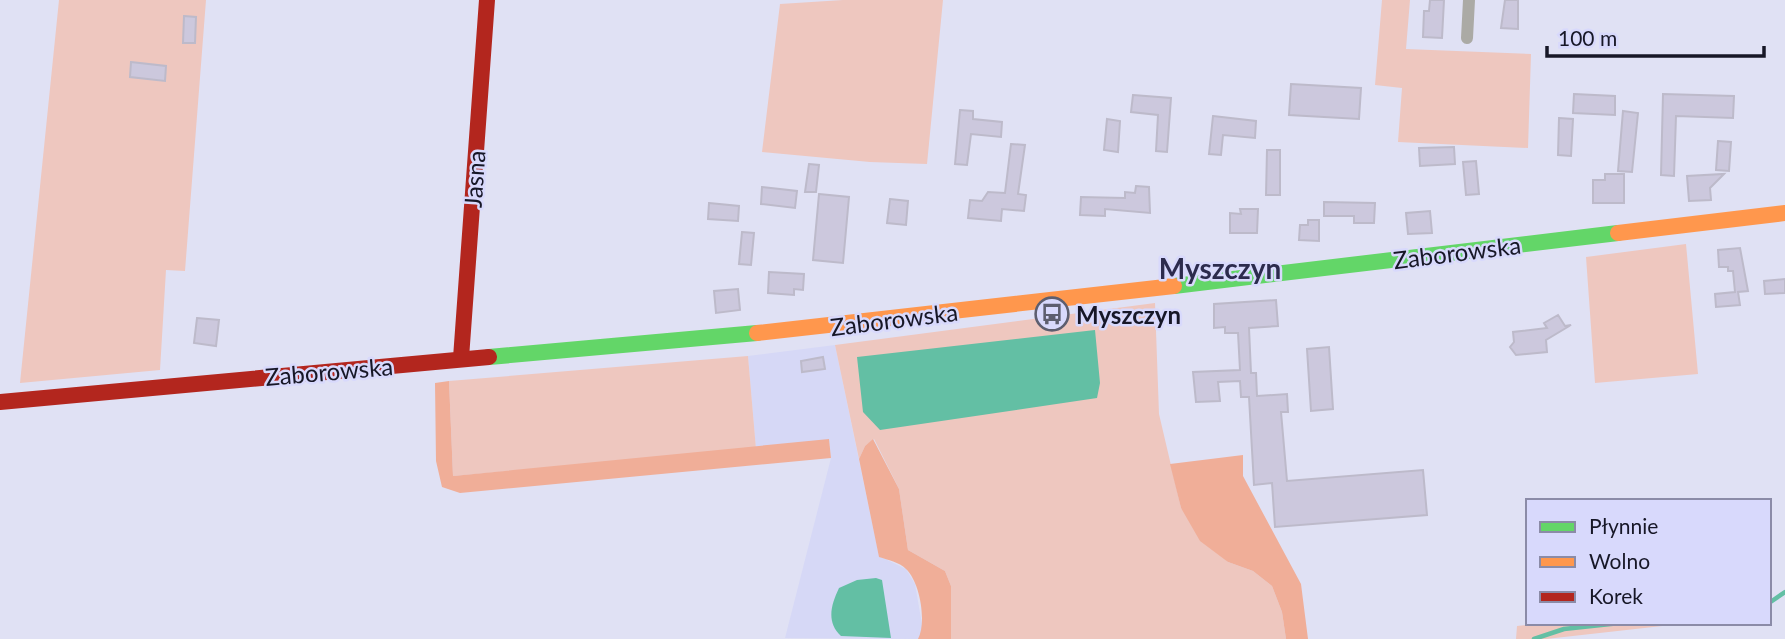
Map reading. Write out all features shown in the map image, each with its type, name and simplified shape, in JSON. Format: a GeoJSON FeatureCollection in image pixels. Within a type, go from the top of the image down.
{"type":"FeatureCollection","features":[{"type":"Feature","properties":{"kind":"main road","name":"Jasna"},"geometry":{"type":"LineString","coordinates":[[461,358],[487,0]]}},
{"type":"Feature","properties":{"kind":"main road","name":"Zaborowska"},"geometry":{"type":"LineString","coordinates":[[0,402],[875,322],[1785,213]]}},
{"type":"Feature","properties":{"kind":"street"},"geometry":{"type":"LineString","coordinates":[[1467,38],[1469,0]]}},
{"type":"Feature","properties":{"kind":"shaded area"},"geometry":{"type":"Polygon","coordinates":[[[59,0],[206,0],[185,271],[166,270],[160,370],[20,383],[59,0]]]}},
{"type":"Feature","properties":{"kind":"shaded area"},"geometry":{"type":"Polygon","coordinates":[[[843,0],[943,0],[927,164],[870,162],[762,152],[780,4],[843,0]]]}},
{"type":"Feature","properties":{"kind":"shaded area"},"geometry":{"type":"Polygon","coordinates":[[[1382,0],[1410,0],[1406,49],[1531,54],[1528,148],[1398,142],[1402,88],[1375,85],[1382,0]]]}},
{"type":"Feature","properties":{"kind":"shaded area"},"geometry":{"type":"Polygon","coordinates":[[[1686,244],[1698,374],[1595,383],[1586,257],[1686,244]]]}},
{"type":"Feature","properties":{"kind":"shaded area"},"geometry":{"type":"Polygon","coordinates":[[[1155,303],[1159,414],[1181,508],[1228,562],[1253,571],[1272,586],[1282,612],[1286,639],[951,639],[951,586],[945,571],[908,550],[899,489],[874,439],[865,446],[859,459],[835,345],[1155,303]]]}},
{"type":"Feature","properties":{"kind":"shaded area"},"geometry":{"type":"Polygon","coordinates":[[[1095,330],[1100,383],[1097,398],[880,430],[863,412],[857,357],[1095,330]]]}},
{"type":"Feature","properties":{"kind":"shaded area"},"geometry":{"type":"Polygon","coordinates":[[[835,345],[879,556],[906,569],[915,584],[923,630],[918,639],[785,638],[831,458],[829,440],[756,449],[748,356],[835,345]]]}},
{"type":"Feature","properties":{"kind":"shaded area"},"geometry":{"type":"Polygon","coordinates":[[[748,356],[756,449],[453,476],[449,381],[748,356]]]}},
{"type":"Feature","properties":{"kind":"shaded area"},"geometry":{"type":"Polygon","coordinates":[[[449,381],[453,476],[829,439],[831,458],[460,493],[442,487],[436,461],[435,383],[449,381]]]}},
{"type":"Feature","properties":{"kind":"shaded area"},"geometry":{"type":"Polygon","coordinates":[[[873,439],[899,489],[908,550],[945,571],[951,586],[951,639],[918,639],[922,613],[915,583],[903,567],[879,557],[859,459],[865,446],[873,439]]]}},
{"type":"Feature","properties":{"kind":"shaded area"},"geometry":{"type":"Polygon","coordinates":[[[1243,455],[1243,476],[1301,584],[1308,639],[1286,639],[1282,612],[1272,586],[1253,571],[1228,562],[1200,541],[1181,508],[1170,464],[1243,455]]]}},
{"type":"Feature","properties":{"kind":"shaded area"},"geometry":{"type":"Polygon","coordinates":[[[857,580],[882,580],[891,638],[841,636],[833,625],[831,613],[839,588],[857,580]]]}},
{"type":"Feature","properties":{"kind":"shaded area"},"geometry":{"type":"Polygon","coordinates":[[[1671,625],[1546,639],[1516,639],[1517,626],[1671,625]]]}},
{"type":"Feature","properties":{"kind":"building"},"geometry":{"type":"Polygon","coordinates":[[[1430,0],[1444,0],[1442,38],[1423,37],[1424,11],[1429,11],[1430,0]]]}},
{"type":"Feature","properties":{"kind":"building"},"geometry":{"type":"Polygon","coordinates":[[[1505,0],[1518,0],[1518,29],[1501,28],[1505,0]]]}},
{"type":"Feature","properties":{"kind":"building"},"geometry":{"type":"Polygon","coordinates":[[[184,16],[196,17],[195,43],[183,43],[184,16]]]}},
{"type":"Feature","properties":{"kind":"building"},"geometry":{"type":"Polygon","coordinates":[[[131,62],[166,66],[165,81],[130,77],[131,62]]]}},
{"type":"Feature","properties":{"kind":"building"},"geometry":{"type":"Polygon","coordinates":[[[1291,84],[1361,88],[1359,119],[1289,115],[1291,84]]]}},
{"type":"Feature","properties":{"kind":"building"},"geometry":{"type":"Polygon","coordinates":[[[1574,94],[1615,96],[1615,115],[1573,113],[1574,94]]]}},
{"type":"Feature","properties":{"kind":"building"},"geometry":{"type":"Polygon","coordinates":[[[1663,94],[1734,96],[1733,118],[1676,116],[1674,176],[1661,175],[1663,94]]]}},
{"type":"Feature","properties":{"kind":"building"},"geometry":{"type":"Polygon","coordinates":[[[1133,95],[1171,98],[1167,152],[1156,151],[1158,115],[1131,112],[1133,95]]]}},
{"type":"Feature","properties":{"kind":"building"},"geometry":{"type":"Polygon","coordinates":[[[960,110],[973,111],[973,119],[1002,122],[1001,137],[971,134],[967,165],[955,164],[960,110]]]}},
{"type":"Feature","properties":{"kind":"building"},"geometry":{"type":"Polygon","coordinates":[[[1623,111],[1638,113],[1632,172],[1618,171],[1623,111]]]}},
{"type":"Feature","properties":{"kind":"building"},"geometry":{"type":"Polygon","coordinates":[[[1213,116],[1256,121],[1255,138],[1223,135],[1221,155],[1209,154],[1213,116]]]}},
{"type":"Feature","properties":{"kind":"building"},"geometry":{"type":"Polygon","coordinates":[[[1559,118],[1573,119],[1571,156],[1558,155],[1559,118]]]}},
{"type":"Feature","properties":{"kind":"building"},"geometry":{"type":"Polygon","coordinates":[[[1107,119],[1120,121],[1118,152],[1104,150],[1107,119]]]}},
{"type":"Feature","properties":{"kind":"building"},"geometry":{"type":"Polygon","coordinates":[[[1718,141],[1731,142],[1729,171],[1716,170],[1718,141]]]}},
{"type":"Feature","properties":{"kind":"building"},"geometry":{"type":"Polygon","coordinates":[[[1011,144],[1025,145],[1018,194],[1026,195],[1024,211],[1002,209],[1001,221],[968,218],[970,200],[982,201],[988,192],[1005,193],[1011,144]]]}},
{"type":"Feature","properties":{"kind":"building"},"geometry":{"type":"Polygon","coordinates":[[[1454,147],[1455,164],[1420,166],[1419,148],[1454,147]]]}},
{"type":"Feature","properties":{"kind":"building"},"geometry":{"type":"Polygon","coordinates":[[[1267,150],[1280,150],[1280,195],[1266,195],[1267,150]]]}},
{"type":"Feature","properties":{"kind":"building"},"geometry":{"type":"Polygon","coordinates":[[[1476,161],[1479,194],[1466,195],[1463,162],[1476,161]]]}},
{"type":"Feature","properties":{"kind":"building"},"geometry":{"type":"Polygon","coordinates":[[[809,164],[819,165],[816,192],[805,192],[809,164]]]}},
{"type":"Feature","properties":{"kind":"building"},"geometry":{"type":"Polygon","coordinates":[[[1605,174],[1624,174],[1624,203],[1593,203],[1593,180],[1605,180],[1605,174]]]}},
{"type":"Feature","properties":{"kind":"building"},"geometry":{"type":"Polygon","coordinates":[[[1724,174],[1710,188],[1711,200],[1689,201],[1687,176],[1724,174]]]}},
{"type":"Feature","properties":{"kind":"building"},"geometry":{"type":"Polygon","coordinates":[[[1136,186],[1149,187],[1150,213],[1105,209],[1105,216],[1080,215],[1081,197],[1125,198],[1125,192],[1135,193],[1136,186]]]}},
{"type":"Feature","properties":{"kind":"building"},"geometry":{"type":"Polygon","coordinates":[[[762,187],[797,191],[795,208],[761,204],[762,187]]]}},
{"type":"Feature","properties":{"kind":"building"},"geometry":{"type":"Polygon","coordinates":[[[819,194],[849,197],[843,263],[813,260],[819,194]]]}},
{"type":"Feature","properties":{"kind":"building"},"geometry":{"type":"Polygon","coordinates":[[[890,199],[908,201],[906,225],[887,223],[890,199]]]}},
{"type":"Feature","properties":{"kind":"building"},"geometry":{"type":"Polygon","coordinates":[[[1324,202],[1375,203],[1374,223],[1354,223],[1354,216],[1324,216],[1324,202]]]}},
{"type":"Feature","properties":{"kind":"building"},"geometry":{"type":"Polygon","coordinates":[[[709,203],[739,206],[738,221],[708,219],[709,203]]]}},
{"type":"Feature","properties":{"kind":"building"},"geometry":{"type":"Polygon","coordinates":[[[1240,209],[1258,209],[1257,233],[1230,233],[1230,213],[1241,214],[1240,209]]]}},
{"type":"Feature","properties":{"kind":"building"},"geometry":{"type":"Polygon","coordinates":[[[1430,211],[1432,233],[1408,234],[1406,213],[1430,211]]]}},
{"type":"Feature","properties":{"kind":"building"},"geometry":{"type":"Polygon","coordinates":[[[1308,220],[1319,220],[1319,241],[1299,240],[1300,225],[1308,225],[1308,220]]]}},
{"type":"Feature","properties":{"kind":"building"},"geometry":{"type":"Polygon","coordinates":[[[742,232],[754,233],[751,265],[739,264],[742,232]]]}},
{"type":"Feature","properties":{"kind":"building"},"geometry":{"type":"Polygon","coordinates":[[[1740,248],[1748,291],[1738,292],[1740,305],[1716,307],[1715,294],[1735,292],[1733,271],[1728,271],[1728,267],[1719,267],[1718,250],[1740,248]]]}},
{"type":"Feature","properties":{"kind":"building"},"geometry":{"type":"Polygon","coordinates":[[[769,272],[804,274],[803,290],[794,289],[794,295],[768,293],[769,272]]]}},
{"type":"Feature","properties":{"kind":"building"},"geometry":{"type":"Polygon","coordinates":[[[1785,279],[1785,293],[1765,294],[1764,281],[1785,279]]]}},
{"type":"Feature","properties":{"kind":"building"},"geometry":{"type":"Polygon","coordinates":[[[738,289],[740,310],[716,313],[714,291],[738,289]]]}},
{"type":"Feature","properties":{"kind":"building"},"geometry":{"type":"Polygon","coordinates":[[[1276,300],[1278,326],[1249,328],[1251,373],[1256,373],[1257,396],[1287,394],[1288,412],[1281,412],[1287,481],[1423,470],[1427,515],[1275,527],[1272,483],[1254,485],[1249,397],[1241,397],[1240,381],[1218,382],[1220,401],[1196,402],[1193,372],[1240,370],[1238,333],[1225,333],[1225,327],[1214,328],[1214,304],[1276,300]]]}},
{"type":"Feature","properties":{"kind":"building"},"geometry":{"type":"Polygon","coordinates":[[[1558,315],[1565,326],[1571,325],[1546,340],[1547,352],[1516,355],[1510,347],[1514,342],[1513,332],[1547,328],[1544,323],[1558,315]]]}},
{"type":"Feature","properties":{"kind":"building"},"geometry":{"type":"Polygon","coordinates":[[[197,318],[219,320],[216,346],[194,343],[197,318]]]}},
{"type":"Feature","properties":{"kind":"building"},"geometry":{"type":"Polygon","coordinates":[[[1329,347],[1333,409],[1311,411],[1307,349],[1329,347]]]}},
{"type":"Feature","properties":{"kind":"building"},"geometry":{"type":"Polygon","coordinates":[[[823,357],[825,369],[802,372],[801,361],[823,357]]]}},
{"type":"Feature","properties":{"kind":"waterway"},"geometry":{"type":"LineString","coordinates":[[1771,602],[1785,592]]}},
{"type":"Feature","properties":{"kind":"waterway"},"geometry":{"type":"LineString","coordinates":[[1534,639],[1564,629],[1601,625]]}},
{"type":"Feature","properties":{"kind":"traffic: fast"},"geometry":{"type":"LineString","coordinates":[[1174,286],[1618,233]]}},
{"type":"Feature","properties":{"kind":"traffic: fast"},"geometry":{"type":"LineString","coordinates":[[489,357],[757,333]]}},
{"type":"Feature","properties":{"kind":"traffic: slow"},"geometry":{"type":"LineString","coordinates":[[1618,233],[1785,213]]}},
{"type":"Feature","properties":{"kind":"traffic: slow"},"geometry":{"type":"LineString","coordinates":[[757,333],[1174,286]]}},
{"type":"Feature","properties":{"kind":"traffic: jam"},"geometry":{"type":"LineString","coordinates":[[461,358],[487,0]]}},
{"type":"Feature","properties":{"kind":"traffic: jam"},"geometry":{"type":"LineString","coordinates":[[0,402],[489,357]]}},
{"type":"Feature","properties":{"kind":"place","name":"Myszczyn"},"geometry":{"type":"Point","coordinates":[1052,314]}},
{"type":"Feature","properties":{"kind":"district","name":"Myszczyn"},"geometry":{"type":"Point","coordinates":[1220,268]}}]}
